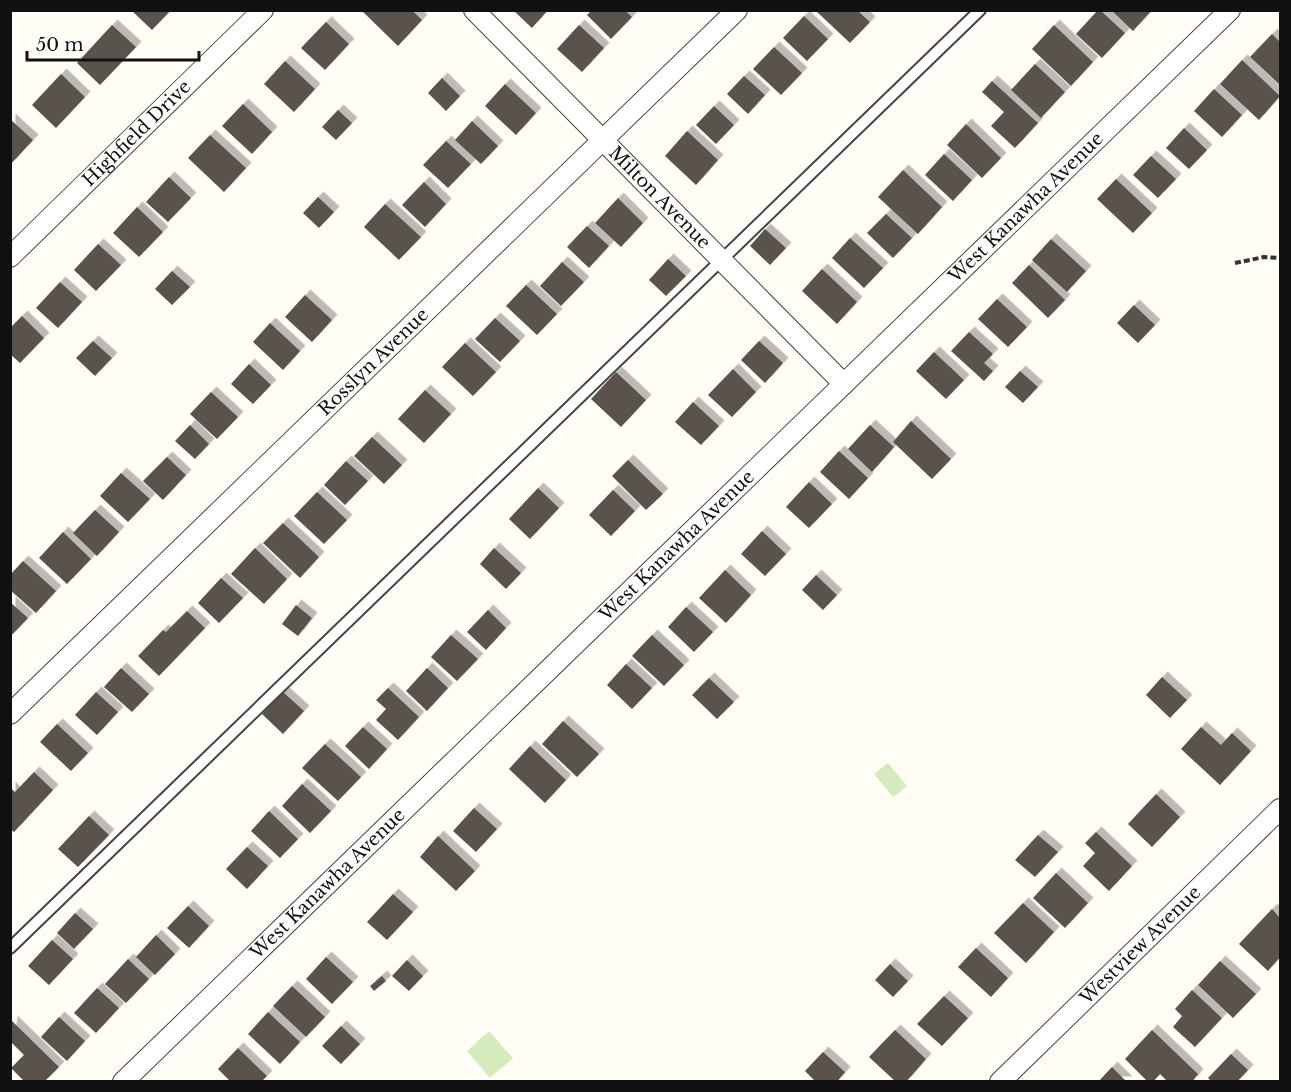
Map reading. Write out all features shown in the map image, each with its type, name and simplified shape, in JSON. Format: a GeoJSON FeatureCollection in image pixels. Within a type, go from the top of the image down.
{"type":"FeatureCollection","features":[{"type":"Feature","properties":{"kind":"street","name":"Highfield Drive"},"geometry":{"type":"LineString","coordinates":[[10,257],[263,10]]}},
{"type":"Feature","properties":{"kind":"street","name":"Milton Avenue"},"geometry":{"type":"LineString","coordinates":[[474,10],[844,384]]}},
{"type":"Feature","properties":{"kind":"street","name":"Rosslyn Avenue"},"geometry":{"type":"LineString","coordinates":[[10,714],[736,10]]}},
{"type":"Feature","properties":{"kind":"street","name":"West Kanawha Avenue"},"geometry":{"type":"LineString","coordinates":[[123,1082],[1230,10]]}},
{"type":"Feature","properties":{"kind":"street","name":"Westview Avenue"},"geometry":{"type":"LineString","coordinates":[[1000,1082],[1281,809]]}},
{"type":"Feature","properties":{"kind":"lane"},"geometry":{"type":"LineString","coordinates":[[10,948],[980,10]]}},
{"type":"Feature","properties":{"kind":"path"},"geometry":{"type":"LineString","coordinates":[[1235,263],[1264,256],[1281,258]]}},
{"type":"Feature","properties":{"kind":"green space"},"geometry":{"type":"Polygon","coordinates":[[[888,763],[907,786],[893,797],[874,774],[888,763]]]}},
{"type":"Feature","properties":{"kind":"green space"},"geometry":{"type":"Polygon","coordinates":[[[489,1031],[513,1058],[490,1078],[467,1051],[489,1031]]]}},
{"type":"Feature","properties":{"kind":"building"},"geometry":{"type":"Polygon","coordinates":[[[131,10],[171,10],[152,30],[131,10]]]}},
{"type":"Feature","properties":{"kind":"building"},"geometry":{"type":"Polygon","coordinates":[[[361,10],[412,10],[422,20],[398,46],[361,10]]]}},
{"type":"Feature","properties":{"kind":"building"},"geometry":{"type":"Polygon","coordinates":[[[513,10],[548,10],[532,28],[513,10]]]}},
{"type":"Feature","properties":{"kind":"building"},"geometry":{"type":"Polygon","coordinates":[[[592,10],[625,10],[632,17],[611,39],[587,15],[592,10]]]}},
{"type":"Feature","properties":{"kind":"building"},"geometry":{"type":"Polygon","coordinates":[[[815,10],[857,10],[870,22],[850,43],[815,10]]]}},
{"type":"Feature","properties":{"kind":"building"},"geometry":{"type":"Polygon","coordinates":[[[1098,10],[1125,33],[1102,58],[1076,34],[1098,10]]]}},
{"type":"Feature","properties":{"kind":"building"},"geometry":{"type":"Polygon","coordinates":[[[1111,10],[1152,10],[1133,31],[1111,10]]]}},
{"type":"Feature","properties":{"kind":"building"},"geometry":{"type":"Polygon","coordinates":[[[804,16],[828,39],[807,61],[783,38],[804,16]]]}},
{"type":"Feature","properties":{"kind":"building"},"geometry":{"type":"Polygon","coordinates":[[[326,22],[349,44],[325,70],[301,48],[326,22]]]}},
{"type":"Feature","properties":{"kind":"building"},"geometry":{"type":"Polygon","coordinates":[[[112,25],[136,47],[100,85],[77,63],[112,25]]]}},
{"type":"Feature","properties":{"kind":"building"},"geometry":{"type":"Polygon","coordinates":[[[579,25],[604,48],[582,72],[557,49],[579,25]]]}},
{"type":"Feature","properties":{"kind":"building"},"geometry":{"type":"Polygon","coordinates":[[[1054,25],[1093,62],[1071,86],[1032,49],[1054,25]]]}},
{"type":"Feature","properties":{"kind":"building"},"geometry":{"type":"Polygon","coordinates":[[[1272,34],[1280,42],[1280,85],[1250,57],[1272,34]]]}},
{"type":"Feature","properties":{"kind":"building"},"geometry":{"type":"Polygon","coordinates":[[[774,47],[802,73],[781,95],[753,69],[774,47]]]}},
{"type":"Feature","properties":{"kind":"building"},"geometry":{"type":"Polygon","coordinates":[[[1242,60],[1280,96],[1259,120],[1220,84],[1242,60]]]}},
{"type":"Feature","properties":{"kind":"building"},"geometry":{"type":"Polygon","coordinates":[[[285,61],[315,89],[294,112],[264,84],[285,61]]]}},
{"type":"Feature","properties":{"kind":"building"},"geometry":{"type":"Polygon","coordinates":[[[1035,64],[1065,92],[1041,118],[1011,90],[1035,64]]]}},
{"type":"Feature","properties":{"kind":"building"},"geometry":{"type":"Polygon","coordinates":[[[61,74],[85,97],[56,128],[32,105],[61,74]]]}},
{"type":"Feature","properties":{"kind":"building"},"geometry":{"type":"Polygon","coordinates":[[[744,76],[765,95],[748,114],[727,94],[744,76]]]}},
{"type":"Feature","properties":{"kind":"building"},"geometry":{"type":"Polygon","coordinates":[[[442,78],[460,96],[446,111],[428,93],[442,78]]]}},
{"type":"Feature","properties":{"kind":"building"},"geometry":{"type":"Polygon","coordinates":[[[992,81],[1038,123],[1015,148],[991,126],[1004,112],[982,92],[992,81]]]}},
{"type":"Feature","properties":{"kind":"building"},"geometry":{"type":"Polygon","coordinates":[[[505,84],[536,113],[516,135],[485,106],[505,84]]]}},
{"type":"Feature","properties":{"kind":"building"},"geometry":{"type":"Polygon","coordinates":[[[1214,89],[1242,115],[1222,137],[1194,111],[1214,89]]]}},
{"type":"Feature","properties":{"kind":"building"},"geometry":{"type":"Polygon","coordinates":[[[243,104],[272,132],[252,154],[222,126],[243,104]]]}},
{"type":"Feature","properties":{"kind":"building"},"geometry":{"type":"Polygon","coordinates":[[[714,106],[734,125],[716,144],[696,125],[714,106]]]}},
{"type":"Feature","properties":{"kind":"building"},"geometry":{"type":"Polygon","coordinates":[[[338,110],[352,123],[336,140],[322,127],[338,110]]]}},
{"type":"Feature","properties":{"kind":"building"},"geometry":{"type":"Polygon","coordinates":[[[10,119],[33,140],[10,165],[10,119]]]}},
{"type":"Feature","properties":{"kind":"building"},"geometry":{"type":"Polygon","coordinates":[[[472,121],[498,146],[481,164],[455,140],[472,121]]]}},
{"type":"Feature","properties":{"kind":"building"},"geometry":{"type":"Polygon","coordinates":[[[966,124],[1001,158],[982,178],[947,145],[966,124]]]}},
{"type":"Feature","properties":{"kind":"building"},"geometry":{"type":"Polygon","coordinates":[[[1184,128],[1207,150],[1189,169],[1166,148],[1184,128]]]}},
{"type":"Feature","properties":{"kind":"building"},"geometry":{"type":"Polygon","coordinates":[[[687,131],[718,160],[696,185],[665,156],[687,131]]]}},
{"type":"Feature","properties":{"kind":"building"},"geometry":{"type":"Polygon","coordinates":[[[210,135],[246,168],[224,192],[188,158],[210,135]]]}},
{"type":"Feature","properties":{"kind":"building"},"geometry":{"type":"Polygon","coordinates":[[[446,141],[471,164],[448,188],[423,165],[446,141]]]}},
{"type":"Feature","properties":{"kind":"building"},"geometry":{"type":"Polygon","coordinates":[[[944,154],[972,180],[953,201],[925,175],[944,154]]]}},
{"type":"Feature","properties":{"kind":"building"},"geometry":{"type":"Polygon","coordinates":[[[1151,156],[1176,179],[1158,198],[1133,175],[1151,156]]]}},
{"type":"Feature","properties":{"kind":"building"},"geometry":{"type":"Polygon","coordinates":[[[903,170],[942,207],[918,234],[878,197],[903,170]]]}},
{"type":"Feature","properties":{"kind":"building"},"geometry":{"type":"Polygon","coordinates":[[[169,177],[191,198],[168,222],[146,202],[169,177]]]}},
{"type":"Feature","properties":{"kind":"building"},"geometry":{"type":"Polygon","coordinates":[[[1116,179],[1152,213],[1133,233],[1097,199],[1116,179]]]}},
{"type":"Feature","properties":{"kind":"building"},"geometry":{"type":"Polygon","coordinates":[[[424,182],[446,204],[425,227],[402,205],[424,182]]]}},
{"type":"Feature","properties":{"kind":"building"},"geometry":{"type":"Polygon","coordinates":[[[318,197],[334,212],[319,228],[303,213],[318,197]]]}},
{"type":"Feature","properties":{"kind":"building"},"geometry":{"type":"Polygon","coordinates":[[[618,198],[643,223],[621,247],[595,223],[618,198]]]}},
{"type":"Feature","properties":{"kind":"building"},"geometry":{"type":"Polygon","coordinates":[[[385,204],[421,237],[399,260],[364,227],[385,204]]]}},
{"type":"Feature","properties":{"kind":"building"},"geometry":{"type":"Polygon","coordinates":[[[137,207],[163,232],[139,257],[113,233],[137,207]]]}},
{"type":"Feature","properties":{"kind":"building"},"geometry":{"type":"Polygon","coordinates":[[[886,214],[912,238],[893,258],[867,233],[886,214]]]}},
{"type":"Feature","properties":{"kind":"building"},"geometry":{"type":"Polygon","coordinates":[[[587,226],[609,246],[589,268],[567,247],[587,226]]]}},
{"type":"Feature","properties":{"kind":"building"},"geometry":{"type":"Polygon","coordinates":[[[765,229],[786,248],[770,265],[750,246],[765,229]]]}},
{"type":"Feature","properties":{"kind":"building"},"geometry":{"type":"Polygon","coordinates":[[[850,238],[883,268],[864,288],[832,258],[850,238]]]}},
{"type":"Feature","properties":{"kind":"building"},"geometry":{"type":"Polygon","coordinates":[[[1051,239],[1086,271],[1067,292],[1032,260],[1051,239]]]}},
{"type":"Feature","properties":{"kind":"building"},"geometry":{"type":"Polygon","coordinates":[[[98,244],[121,265],[96,291],[74,270],[98,244]]]}},
{"type":"Feature","properties":{"kind":"building"},"geometry":{"type":"Polygon","coordinates":[[[668,259],[686,276],[666,296],[649,280],[668,259]]]}},
{"type":"Feature","properties":{"kind":"building"},"geometry":{"type":"Polygon","coordinates":[[[562,262],[584,282],[561,306],[540,286],[562,262]]]}},
{"type":"Feature","properties":{"kind":"building"},"geometry":{"type":"Polygon","coordinates":[[[1029,265],[1065,300],[1048,318],[1012,283],[1029,265]]]}},
{"type":"Feature","properties":{"kind":"building"},"geometry":{"type":"Polygon","coordinates":[[[822,269],[857,302],[837,324],[802,291],[822,269]]]}},
{"type":"Feature","properties":{"kind":"building"},"geometry":{"type":"Polygon","coordinates":[[[172,271],[190,287],[172,305],[155,289],[172,271]]]}},
{"type":"Feature","properties":{"kind":"building"},"geometry":{"type":"Polygon","coordinates":[[[60,282],[82,302],[58,328],[36,308],[60,282]]]}},
{"type":"Feature","properties":{"kind":"building"},"geometry":{"type":"Polygon","coordinates":[[[526,285],[557,314],[537,335],[506,306],[526,285]]]}},
{"type":"Feature","properties":{"kind":"building"},"geometry":{"type":"Polygon","coordinates":[[[305,295],[332,320],[312,342],[285,317],[305,295]]]}},
{"type":"Feature","properties":{"kind":"building"},"geometry":{"type":"Polygon","coordinates":[[[997,299],[1027,327],[1008,347],[978,319],[997,299]]]}},
{"type":"Feature","properties":{"kind":"building"},"geometry":{"type":"Polygon","coordinates":[[[1134,305],[1155,325],[1138,343],[1117,323],[1134,305]]]}},
{"type":"Feature","properties":{"kind":"building"},"geometry":{"type":"Polygon","coordinates":[[[22,316],[44,338],[20,363],[10,354],[10,328],[22,316]]]}},
{"type":"Feature","properties":{"kind":"building"},"geometry":{"type":"Polygon","coordinates":[[[495,318],[520,341],[500,362],[475,339],[495,318]]]}},
{"type":"Feature","properties":{"kind":"building"},"geometry":{"type":"Polygon","coordinates":[[[270,323],[300,351],[283,370],[253,342],[270,323]]]}},
{"type":"Feature","properties":{"kind":"building"},"geometry":{"type":"Polygon","coordinates":[[[969,332],[993,354],[984,363],[993,371],[984,381],[951,351],[969,332]]]}},
{"type":"Feature","properties":{"kind":"building"},"geometry":{"type":"Polygon","coordinates":[[[93,341],[112,358],[95,376],[76,358],[93,341]]]}},
{"type":"Feature","properties":{"kind":"building"},"geometry":{"type":"Polygon","coordinates":[[[759,341],[783,363],[765,383],[741,360],[759,341]]]}},
{"type":"Feature","properties":{"kind":"building"},"geometry":{"type":"Polygon","coordinates":[[[465,343],[496,372],[473,396],[442,367],[465,343]]]}},
{"type":"Feature","properties":{"kind":"building"},"geometry":{"type":"Polygon","coordinates":[[[934,352],[964,380],[946,399],[916,371],[934,352]]]}},
{"type":"Feature","properties":{"kind":"building"},"geometry":{"type":"Polygon","coordinates":[[[249,364],[271,385],[253,404],[231,384],[249,364]]]}},
{"type":"Feature","properties":{"kind":"building"},"geometry":{"type":"Polygon","coordinates":[[[733,369],[756,392],[732,417],[708,395],[733,369]]]}},
{"type":"Feature","properties":{"kind":"building"},"geometry":{"type":"Polygon","coordinates":[[[1020,371],[1038,387],[1023,403],[1005,387],[1020,371]]]}},
{"type":"Feature","properties":{"kind":"building"},"geometry":{"type":"Polygon","coordinates":[[[616,372],[646,400],[621,427],[591,399],[616,372]]]}},
{"type":"Feature","properties":{"kind":"building"},"geometry":{"type":"Polygon","coordinates":[[[425,390],[451,414],[424,443],[398,419],[425,390]]]}},
{"type":"Feature","properties":{"kind":"building"},"geometry":{"type":"Polygon","coordinates":[[[211,392],[238,417],[217,439],[190,414],[211,392]]]}},
{"type":"Feature","properties":{"kind":"building"},"geometry":{"type":"Polygon","coordinates":[[[693,402],[719,426],[701,445],[675,422],[693,402]]]}},
{"type":"Feature","properties":{"kind":"building"},"geometry":{"type":"Polygon","coordinates":[[[911,421],[951,459],[932,479],[893,442],[911,421]]]}},
{"type":"Feature","properties":{"kind":"building"},"geometry":{"type":"Polygon","coordinates":[[[190,425],[209,444],[195,459],[175,441],[190,425]]]}},
{"type":"Feature","properties":{"kind":"building"},"geometry":{"type":"Polygon","coordinates":[[[870,425],[894,447],[872,472],[848,449],[870,425]]]}},
{"type":"Feature","properties":{"kind":"building"},"geometry":{"type":"Polygon","coordinates":[[[372,437],[402,465],[384,484],[354,456],[372,437]]]}},
{"type":"Feature","properties":{"kind":"building"},"geometry":{"type":"Polygon","coordinates":[[[839,451],[868,478],[849,499],[820,472],[839,451]]]}},
{"type":"Feature","properties":{"kind":"building"},"geometry":{"type":"Polygon","coordinates":[[[167,457],[186,475],[163,500],[143,481],[167,457]]]}},
{"type":"Feature","properties":{"kind":"building"},"geometry":{"type":"Polygon","coordinates":[[[628,460],[663,494],[646,510],[612,476],[628,460]]]}},
{"type":"Feature","properties":{"kind":"building"},"geometry":{"type":"Polygon","coordinates":[[[346,461],[368,481],[345,505],[324,485],[346,461]]]}},
{"type":"Feature","properties":{"kind":"building"},"geometry":{"type":"Polygon","coordinates":[[[121,473],[150,499],[128,522],[100,496],[121,473]]]}},
{"type":"Feature","properties":{"kind":"building"},"geometry":{"type":"Polygon","coordinates":[[[809,482],[832,504],[809,528],[786,507],[809,482]]]}},
{"type":"Feature","properties":{"kind":"building"},"geometry":{"type":"Polygon","coordinates":[[[538,488],[559,508],[530,539],[509,519],[538,488]]]}},
{"type":"Feature","properties":{"kind":"building"},"geometry":{"type":"Polygon","coordinates":[[[613,490],[635,511],[611,536],[589,515],[613,490]]]}},
{"type":"Feature","properties":{"kind":"building"},"geometry":{"type":"Polygon","coordinates":[[[317,492],[347,520],[324,544],[294,516],[317,492]]]}},
{"type":"Feature","properties":{"kind":"building"},"geometry":{"type":"Polygon","coordinates":[[[95,510],[119,532],[97,556],[73,533],[95,510]]]}},
{"type":"Feature","properties":{"kind":"building"},"geometry":{"type":"Polygon","coordinates":[[[283,523],[319,557],[300,578],[263,543],[283,523]]]}},
{"type":"Feature","properties":{"kind":"building"},"geometry":{"type":"Polygon","coordinates":[[[762,531],[786,554],[765,576],[741,554],[762,531]]]}},
{"type":"Feature","properties":{"kind":"building"},"geometry":{"type":"Polygon","coordinates":[[[63,532],[91,559],[67,584],[39,558],[63,532]]]}},
{"type":"Feature","properties":{"kind":"building"},"geometry":{"type":"Polygon","coordinates":[[[255,548],[287,579],[264,604],[231,574],[255,548]]]}},
{"type":"Feature","properties":{"kind":"building"},"geometry":{"type":"Polygon","coordinates":[[[494,548],[521,573],[506,589],[480,564],[494,548]]]}},
{"type":"Feature","properties":{"kind":"building"},"geometry":{"type":"Polygon","coordinates":[[[23,561],[56,591],[36,613],[10,590],[10,575],[23,561]]]}},
{"type":"Feature","properties":{"kind":"building"},"geometry":{"type":"Polygon","coordinates":[[[725,570],[751,595],[726,623],[699,598],[725,570]]]}},
{"type":"Feature","properties":{"kind":"building"},"geometry":{"type":"Polygon","coordinates":[[[816,575],[837,595],[823,610],[802,590],[816,575]]]}},
{"type":"Feature","properties":{"kind":"building"},"geometry":{"type":"Polygon","coordinates":[[[221,578],[243,598],[219,623],[198,603],[221,578]]]}},
{"type":"Feature","properties":{"kind":"building"},"geometry":{"type":"Polygon","coordinates":[[[10,602],[28,618],[10,637],[10,602]]]}},
{"type":"Feature","properties":{"kind":"building"},"geometry":{"type":"Polygon","coordinates":[[[296,605],[312,618],[298,636],[282,624],[296,605]]]}},
{"type":"Feature","properties":{"kind":"building"},"geometry":{"type":"Polygon","coordinates":[[[686,607],[713,632],[694,652],[668,627],[686,607]]]}},
{"type":"Feature","properties":{"kind":"building"},"geometry":{"type":"Polygon","coordinates":[[[488,610],[506,628],[486,650],[467,632],[488,610]]]}},
{"type":"Feature","properties":{"kind":"building"},"geometry":{"type":"Polygon","coordinates":[[[187,611],[205,628],[159,676],[138,656],[163,630],[166,632],[187,611]]]}},
{"type":"Feature","properties":{"kind":"building"},"geometry":{"type":"Polygon","coordinates":[[[451,635],[478,659],[457,681],[431,657],[451,635]]]}},
{"type":"Feature","properties":{"kind":"building"},"geometry":{"type":"Polygon","coordinates":[[[652,635],[684,665],[664,686],[632,656],[652,635]]]}},
{"type":"Feature","properties":{"kind":"building"},"geometry":{"type":"Polygon","coordinates":[[[626,664],[652,688],[632,709],[607,685],[626,664]]]}},
{"type":"Feature","properties":{"kind":"building"},"geometry":{"type":"Polygon","coordinates":[[[121,668],[149,694],[132,712],[104,687],[121,668]]]}},
{"type":"Feature","properties":{"kind":"building"},"geometry":{"type":"Polygon","coordinates":[[[427,668],[448,688],[427,711],[406,691],[427,668]]]}},
{"type":"Feature","properties":{"kind":"building"},"geometry":{"type":"Polygon","coordinates":[[[1162,677],[1187,700],[1170,718],[1146,695],[1162,677]]]}},
{"type":"Feature","properties":{"kind":"building"},"geometry":{"type":"Polygon","coordinates":[[[709,678],[734,702],[717,719],[692,695],[709,678]]]}},
{"type":"Feature","properties":{"kind":"building"},"geometry":{"type":"Polygon","coordinates":[[[388,688],[419,717],[398,740],[376,720],[386,709],[376,700],[388,688]]]}},
{"type":"Feature","properties":{"kind":"building"},"geometry":{"type":"Polygon","coordinates":[[[96,692],[118,712],[97,735],[75,715],[96,692]]]}},
{"type":"Feature","properties":{"kind":"building"},"geometry":{"type":"Polygon","coordinates":[[[283,692],[304,711],[283,734],[262,714],[283,692]]]}},
{"type":"Feature","properties":{"kind":"building"},"geometry":{"type":"Polygon","coordinates":[[[563,721],[599,754],[577,777],[542,744],[563,721]]]}},
{"type":"Feature","properties":{"kind":"building"},"geometry":{"type":"Polygon","coordinates":[[[57,724],[88,753],[71,771],[40,742],[57,724]]]}},
{"type":"Feature","properties":{"kind":"building"},"geometry":{"type":"Polygon","coordinates":[[[363,727],[387,749],[369,769],[345,746],[363,727]]]}},
{"type":"Feature","properties":{"kind":"building"},"geometry":{"type":"Polygon","coordinates":[[[1201,727],[1221,745],[1232,733],[1251,751],[1220,785],[1181,749],[1201,727]]]}},
{"type":"Feature","properties":{"kind":"building"},"geometry":{"type":"Polygon","coordinates":[[[325,744],[361,777],[338,801],[302,768],[325,744]]]}},
{"type":"Feature","properties":{"kind":"building"},"geometry":{"type":"Polygon","coordinates":[[[530,746],[566,780],[545,803],[509,769],[530,746]]]}},
{"type":"Feature","properties":{"kind":"building"},"geometry":{"type":"Polygon","coordinates":[[[34,772],[53,790],[14,832],[10,829],[10,787],[15,792],[34,772]]]}},
{"type":"Feature","properties":{"kind":"building"},"geometry":{"type":"Polygon","coordinates":[[[302,784],[331,811],[310,833],[282,806],[302,784]]]}},
{"type":"Feature","properties":{"kind":"building"},"geometry":{"type":"Polygon","coordinates":[[[1156,794],[1180,817],[1152,847],[1128,824],[1156,794]]]}},
{"type":"Feature","properties":{"kind":"building"},"geometry":{"type":"Polygon","coordinates":[[[474,808],[497,829],[476,852],[453,831],[474,808]]]}},
{"type":"Feature","properties":{"kind":"building"},"geometry":{"type":"Polygon","coordinates":[[[269,811],[298,839],[280,858],[251,831],[269,811]]]}},
{"type":"Feature","properties":{"kind":"building"},"geometry":{"type":"Polygon","coordinates":[[[89,816],[109,835],[78,867],[58,849],[89,816]]]}},
{"type":"Feature","properties":{"kind":"building"},"geometry":{"type":"Polygon","coordinates":[[[1096,832],[1132,866],[1109,891],[1083,866],[1095,853],[1085,843],[1096,832]]]}},
{"type":"Feature","properties":{"kind":"building"},"geometry":{"type":"Polygon","coordinates":[[[1038,835],[1058,852],[1035,877],[1015,860],[1038,835]]]}},
{"type":"Feature","properties":{"kind":"building"},"geometry":{"type":"Polygon","coordinates":[[[438,836],[475,871],[456,891],[420,857],[438,836]]]}},
{"type":"Feature","properties":{"kind":"building"},"geometry":{"type":"Polygon","coordinates":[[[247,847],[268,866],[247,889],[226,869],[247,847]]]}},
{"type":"Feature","properties":{"kind":"building"},"geometry":{"type":"Polygon","coordinates":[[[1056,873],[1088,903],[1065,928],[1033,898],[1056,873]]]}},
{"type":"Feature","properties":{"kind":"building"},"geometry":{"type":"Polygon","coordinates":[[[393,894],[413,912],[387,940],[367,922],[393,894]]]}},
{"type":"Feature","properties":{"kind":"building"},"geometry":{"type":"Polygon","coordinates":[[[1023,903],[1054,932],[1026,963],[994,933],[1023,903]]]}},
{"type":"Feature","properties":{"kind":"building"},"geometry":{"type":"Polygon","coordinates":[[[188,906],[209,926],[189,948],[167,928],[188,906]]]}},
{"type":"Feature","properties":{"kind":"building"},"geometry":{"type":"Polygon","coordinates":[[[1272,909],[1280,918],[1280,957],[1268,971],[1239,944],[1272,909]]]}},
{"type":"Feature","properties":{"kind":"building"},"geometry":{"type":"Polygon","coordinates":[[[75,913],[93,929],[74,949],[57,933],[75,913]]]}},
{"type":"Feature","properties":{"kind":"building"},"geometry":{"type":"Polygon","coordinates":[[[156,935],[175,954],[155,975],[136,957],[156,935]]]}},
{"type":"Feature","properties":{"kind":"building"},"geometry":{"type":"Polygon","coordinates":[[[52,940],[73,959],[49,985],[28,966],[52,940]]]}},
{"type":"Feature","properties":{"kind":"building"},"geometry":{"type":"Polygon","coordinates":[[[976,948],[1008,978],[991,997],[958,967],[976,948]]]}},
{"type":"Feature","properties":{"kind":"building"},"geometry":{"type":"Polygon","coordinates":[[[326,957],[353,982],[332,1004],[306,979],[326,957]]]}},
{"type":"Feature","properties":{"kind":"building"},"geometry":{"type":"Polygon","coordinates":[[[128,959],[149,979],[126,1003],[105,984],[128,959]]]}},
{"type":"Feature","properties":{"kind":"building"},"geometry":{"type":"Polygon","coordinates":[[[407,960],[423,976],[409,991],[392,976],[407,960]]]}},
{"type":"Feature","properties":{"kind":"building"},"geometry":{"type":"Polygon","coordinates":[[[1220,961],[1256,994],[1233,1018],[1198,985],[1220,961]]]}},
{"type":"Feature","properties":{"kind":"building"},"geometry":{"type":"Polygon","coordinates":[[[890,964],[908,981],[893,997],[875,980],[890,964]]]}},
{"type":"Feature","properties":{"kind":"building"},"geometry":{"type":"Polygon","coordinates":[[[382,976],[386,981],[374,991],[370,986],[382,976]]]}},
{"type":"Feature","properties":{"kind":"building"},"geometry":{"type":"Polygon","coordinates":[[[292,986],[325,1017],[306,1037],[273,1006],[292,986]]]}},
{"type":"Feature","properties":{"kind":"building"},"geometry":{"type":"Polygon","coordinates":[[[97,988],[119,1008],[96,1033],[74,1013],[97,988]]]}},
{"type":"Feature","properties":{"kind":"building"},"geometry":{"type":"Polygon","coordinates":[[[1192,990],[1222,1018],[1195,1047],[1173,1027],[1182,1016],[1175,1009],[1192,990]]]}},
{"type":"Feature","properties":{"kind":"building"},"geometry":{"type":"Polygon","coordinates":[[[944,996],[968,1018],[942,1046],[917,1024],[944,996]]]}},
{"type":"Feature","properties":{"kind":"building"},"geometry":{"type":"Polygon","coordinates":[[[268,1012],[300,1042],[280,1064],[248,1034],[268,1012]]]}},
{"type":"Feature","properties":{"kind":"building"},"geometry":{"type":"Polygon","coordinates":[[[59,1017],[85,1041],[67,1061],[41,1037],[59,1017]]]}},
{"type":"Feature","properties":{"kind":"building"},"geometry":{"type":"Polygon","coordinates":[[[12,1021],[59,1067],[44,1082],[25,1082],[11,1068],[24,1055],[10,1041],[12,1021]]]}},
{"type":"Feature","properties":{"kind":"building"},"geometry":{"type":"Polygon","coordinates":[[[341,1026],[360,1044],[341,1064],[322,1046],[341,1026]]]}},
{"type":"Feature","properties":{"kind":"building"},"geometry":{"type":"Polygon","coordinates":[[[895,1030],[926,1059],[906,1082],[896,1082],[869,1057],[895,1030]]]}},
{"type":"Feature","properties":{"kind":"building"},"geometry":{"type":"Polygon","coordinates":[[[1152,1030],[1198,1074],[1192,1082],[1168,1082],[1160,1074],[1153,1082],[1148,1082],[1125,1059],[1152,1030]]]}},
{"type":"Feature","properties":{"kind":"building"},"geometry":{"type":"Polygon","coordinates":[[[238,1048],[267,1076],[261,1082],[231,1082],[218,1069],[238,1048]]]}},
{"type":"Feature","properties":{"kind":"building"},"geometry":{"type":"Polygon","coordinates":[[[823,1052],[845,1072],[837,1082],[816,1082],[805,1071],[823,1052]]]}},
{"type":"Feature","properties":{"kind":"building"},"geometry":{"type":"Polygon","coordinates":[[[1231,1054],[1248,1070],[1237,1082],[1212,1082],[1208,1078],[1231,1054]]]}},
{"type":"Feature","properties":{"kind":"building"},"geometry":{"type":"Polygon","coordinates":[[[1112,1067],[1127,1082],[1098,1082],[1112,1067]]]}}]}
